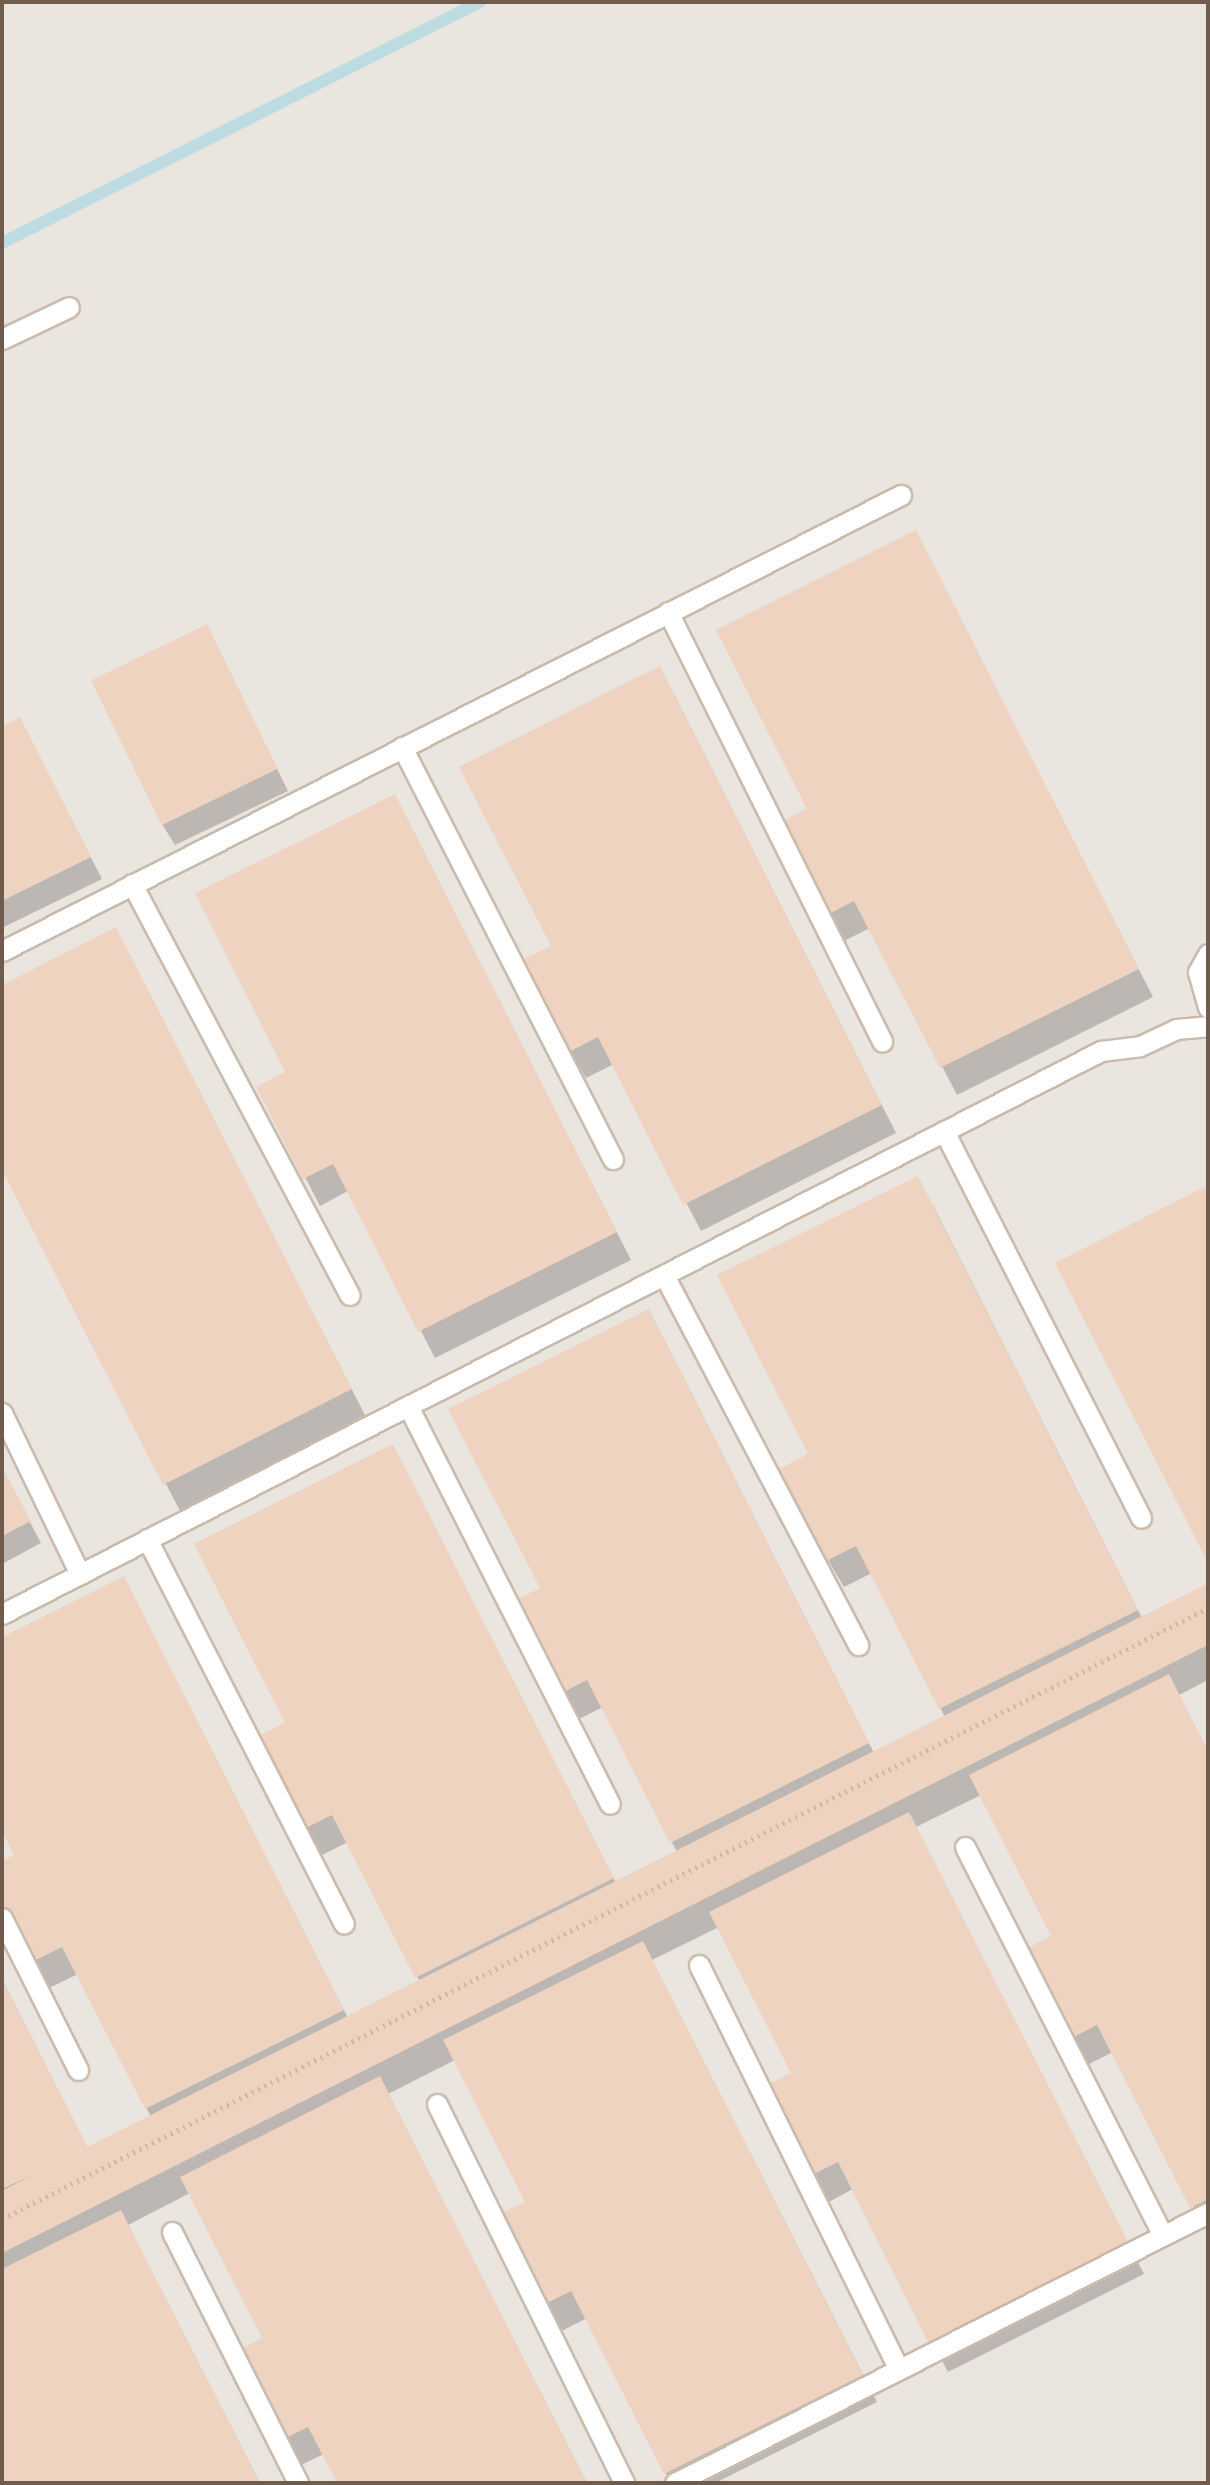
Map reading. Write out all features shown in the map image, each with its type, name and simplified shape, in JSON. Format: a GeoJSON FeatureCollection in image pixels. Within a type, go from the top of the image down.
{"type":"FeatureCollection","features":[{"type":"Feature","properties":{"kind":"lane"},"geometry":{"type":"LineString","coordinates":[[2,339],[69,307]]}},
{"type":"Feature","properties":{"kind":"lane"},"geometry":{"type":"LineString","coordinates":[[2,951],[901,495]]}},
{"type":"Feature","properties":{"kind":"lane"},"geometry":{"type":"LineString","coordinates":[[668,612],[882,1042]]}},
{"type":"Feature","properties":{"kind":"lane"},"geometry":{"type":"LineString","coordinates":[[402,747],[613,1158]]}},
{"type":"Feature","properties":{"kind":"lane"},"geometry":{"type":"LineString","coordinates":[[132,884],[350,1295]]}},
{"type":"Feature","properties":{"kind":"lane"},"geometry":{"type":"LineString","coordinates":[[1208,954],[1198,972],[1208,1008]]}},
{"type":"Feature","properties":{"kind":"lane"},"geometry":{"type":"LineString","coordinates":[[2,1614],[1101,1051],[1140,1046],[1176,1030],[1208,1026]]}},
{"type":"Feature","properties":{"kind":"lane"},"geometry":{"type":"LineString","coordinates":[[944,1131],[1141,1518]]}},
{"type":"Feature","properties":{"kind":"lane"},"geometry":{"type":"LineString","coordinates":[[664,1275],[858,1645]]}},
{"type":"Feature","properties":{"kind":"lane"},"geometry":{"type":"LineString","coordinates":[[408,1406],[610,1804]]}},
{"type":"Feature","properties":{"kind":"lane"},"geometry":{"type":"LineString","coordinates":[[2,1413],[80,1573]]}},
{"type":"Feature","properties":{"kind":"lane"},"geometry":{"type":"LineString","coordinates":[[147,1539],[344,1924]]}},
{"type":"Feature","properties":{"kind":"lane"},"geometry":{"type":"LineString","coordinates":[[965,1847],[1163,2236]]}},
{"type":"Feature","properties":{"kind":"lane"},"geometry":{"type":"LineString","coordinates":[[2,1918],[78,2070]]}},
{"type":"Feature","properties":{"kind":"lane"},"geometry":{"type":"LineString","coordinates":[[699,1965],[899,2369]]}},
{"type":"Feature","properties":{"kind":"lane"},"geometry":{"type":"LineString","coordinates":[[437,2104],[624,2483]]}},
{"type":"Feature","properties":{"kind":"lane"},"geometry":{"type":"LineString","coordinates":[[675,2483],[1208,2213]]}},
{"type":"Feature","properties":{"kind":"lane"},"geometry":{"type":"LineString","coordinates":[[172,2232],[298,2483]]}},
{"type":"Feature","properties":{"kind":"path"},"geometry":{"type":"LineString","coordinates":[[2,2219],[1208,1608]]}},
{"type":"Feature","properties":{"kind":"shaded area"},"geometry":{"type":"Polygon","coordinates":[[[2,2],[1208,2],[1208,2483],[2,2483],[2,2]]]}},
{"type":"Feature","properties":{"kind":"building"},"geometry":{"type":"Polygon","coordinates":[[[916,530],[1139,969],[940,1068],[854,901],[825,916],[778,823],[807,809],[716,630],[916,530]]]}},
{"type":"Feature","properties":{"kind":"building"},"geometry":{"type":"Polygon","coordinates":[[[207,624],[278,769],[162,825],[91,681],[207,624]]]}},
{"type":"Feature","properties":{"kind":"building"},"geometry":{"type":"Polygon","coordinates":[[[660,666],[882,1105],[683,1205],[598,1037],[569,1052],[522,960],[551,946],[459,767],[660,666]]]}},
{"type":"Feature","properties":{"kind":"building"},"geometry":{"type":"Polygon","coordinates":[[[20,717],[91,857],[2,901],[2,726],[20,717]]]}},
{"type":"Feature","properties":{"kind":"building"},"geometry":{"type":"Polygon","coordinates":[[[395,794],[617,1232],[418,1332],[333,1164],[303,1179],[256,1087],[285,1072],[195,893],[395,794]]]}},
{"type":"Feature","properties":{"kind":"building"},"geometry":{"type":"Polygon","coordinates":[[[116,927],[352,1389],[163,1485],[2,1170],[2,985],[116,927]]]}},
{"type":"Feature","properties":{"kind":"building"},"geometry":{"type":"Polygon","coordinates":[[[918,1176],[1138,1610],[939,1709],[856,1546],[826,1561],[779,1469],[808,1454],[717,1275],[918,1176]]]}},
{"type":"Feature","properties":{"kind":"building"},"geometry":{"type":"Polygon","coordinates":[[[1208,1185],[1208,1563],[1055,1263],[1208,1185]]]}},
{"type":"Feature","properties":{"kind":"building"},"geometry":{"type":"Polygon","coordinates":[[[649,1309],[869,1743],[670,1843],[587,1680],[558,1695],[511,1602],[540,1588],[448,1409],[649,1309]]]}},
{"type":"Feature","properties":{"kind":"building"},"geometry":{"type":"Polygon","coordinates":[[[393,1444],[614,1878],[415,1978],[332,1815],[302,1830],[256,1737],[285,1723],[194,1544],[393,1444]]]}},
{"type":"Feature","properties":{"kind":"building"},"geometry":{"type":"Polygon","coordinates":[[[2,1467],[31,1521],[2,1536],[2,1467]]]}},
{"type":"Feature","properties":{"kind":"building"},"geometry":{"type":"Polygon","coordinates":[[[124,1576],[344,2010],[145,2109],[62,1947],[32,1962],[2,1901],[2,1861],[14,1855],[2,1830],[2,1637],[124,1576]]]}},
{"type":"Feature","properties":{"kind":"building"},"geometry":{"type":"Polygon","coordinates":[[[1208,1583],[1208,1645],[2,2253],[2,2191],[32,2175],[2,2189],[2,1979],[87,2147],[1208,1583]]]}},
{"type":"Feature","properties":{"kind":"building"},"geometry":{"type":"Polygon","coordinates":[[[1169,1674],[1208,1751],[1208,2199],[1190,2208],[1097,2025],[1068,2040],[1022,1951],[1051,1936],[969,1775],[1169,1674]]]}},
{"type":"Feature","properties":{"kind":"building"},"geometry":{"type":"Polygon","coordinates":[[[909,1812],[1130,2246],[930,2346],[838,2162],[808,2177],[763,2087],[791,2073],[709,1912],[909,1812]]]}},
{"type":"Feature","properties":{"kind":"building"},"geometry":{"type":"Polygon","coordinates":[[[643,1941],[863,2375],[664,2474],[571,2291],[541,2306],[495,2216],[525,2202],[443,2040],[643,1941]]]}},
{"type":"Feature","properties":{"kind":"building"},"geometry":{"type":"Polygon","coordinates":[[[380,2076],[587,2483],[337,2483],[308,2427],[278,2442],[233,2353],[262,2338],[180,2177],[380,2076]]]}},
{"type":"Feature","properties":{"kind":"building"},"geometry":{"type":"Polygon","coordinates":[[[121,2210],[260,2483],[2,2483],[2,2269],[121,2210]]]}},
{"type":"Feature","properties":{"kind":"waterway"},"geometry":{"type":"LineString","coordinates":[[2,243],[480,2]]}}]}
